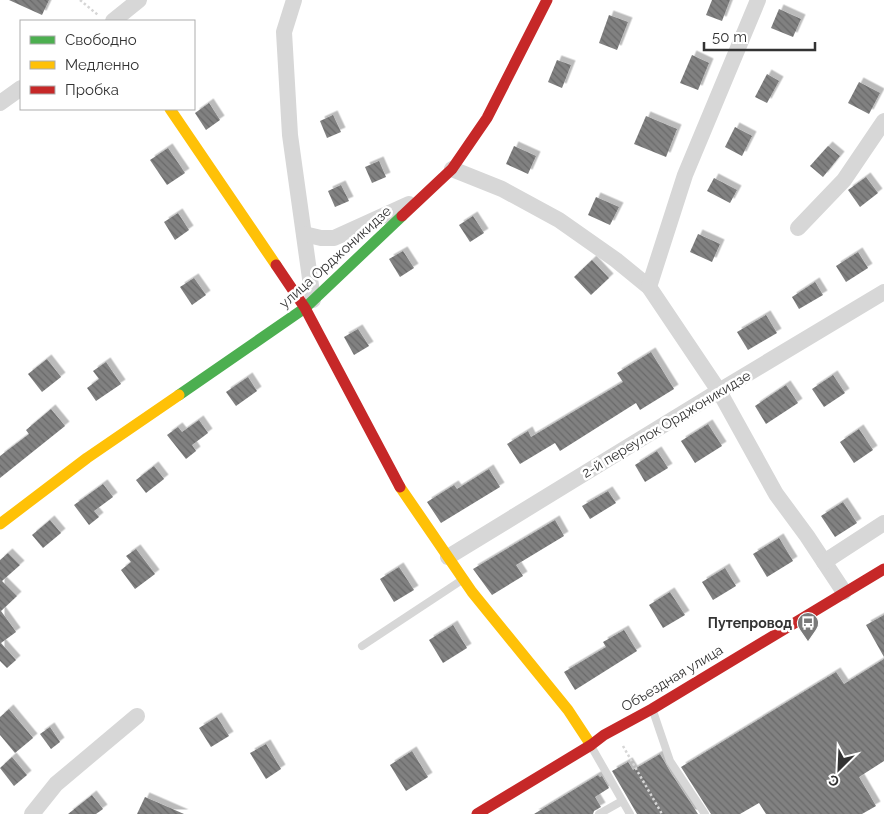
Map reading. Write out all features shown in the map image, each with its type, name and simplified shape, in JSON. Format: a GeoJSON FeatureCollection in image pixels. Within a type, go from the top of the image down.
{"type":"FeatureCollection","features":[{"type":"Feature","properties":{"kind":"street"},"geometry":{"type":"LineString","coordinates":[[106,19],[139,0]]}},
{"type":"Feature","properties":{"kind":"street"},"geometry":{"type":"LineString","coordinates":[[294,0],[284,32],[290,135],[304,234],[309,304]]}},
{"type":"Feature","properties":{"kind":"street","name":"улица Орджоникидзе"},"geometry":{"type":"LineString","coordinates":[[0,524],[87,458],[309,304],[452,170],[487,118],[547,0]]}},
{"type":"Feature","properties":{"kind":"street"},"geometry":{"type":"LineString","coordinates":[[649,287],[685,175],[758,0]]}},
{"type":"Feature","properties":{"kind":"street"},"geometry":{"type":"LineString","coordinates":[[0,103],[20,89]]}},
{"type":"Feature","properties":{"kind":"street"},"geometry":{"type":"LineString","coordinates":[[171,110],[309,304],[400,486],[472,592],[568,710],[591,745]]}},
{"type":"Feature","properties":{"kind":"street"},"geometry":{"type":"LineString","coordinates":[[798,228],[844,180],[884,121]]}},
{"type":"Feature","properties":{"kind":"street"},"geometry":{"type":"LineString","coordinates":[[452,170],[502,189],[559,220],[616,260],[649,287],[719,391],[776,494],[844,592]]}},
{"type":"Feature","properties":{"kind":"street"},"geometry":{"type":"LineString","coordinates":[[304,234],[321,238],[334,238],[420,199]]}},
{"type":"Feature","properties":{"kind":"street","name":"2-й переулок Орджоникидзе"},"geometry":{"type":"LineString","coordinates":[[448,557],[884,292]]}},
{"type":"Feature","properties":{"kind":"street"},"geometry":{"type":"LineString","coordinates":[[824,562],[884,523]]}},
{"type":"Feature","properties":{"kind":"street","name":"Объездная улица"},"geometry":{"type":"LineString","coordinates":[[477,814],[884,569]]}},
{"type":"Feature","properties":{"kind":"street"},"geometry":{"type":"LineString","coordinates":[[32,814],[56,784],[137,716]]}},
{"type":"Feature","properties":{"kind":"lane"},"geometry":{"type":"LineString","coordinates":[[362,646],[464,579]]}},
{"type":"Feature","properties":{"kind":"lane"},"geometry":{"type":"LineString","coordinates":[[652,709],[670,761],[705,814]]}},
{"type":"Feature","properties":{"kind":"lane"},"geometry":{"type":"LineString","coordinates":[[591,745],[630,814]]}},
{"type":"Feature","properties":{"kind":"lane"},"geometry":{"type":"LineString","coordinates":[[599,814],[622,802]]}},
{"type":"Feature","properties":{"kind":"path"},"geometry":{"type":"LineString","coordinates":[[80,0],[106,19]]}},
{"type":"Feature","properties":{"kind":"path"},"geometry":{"type":"LineString","coordinates":[[616,746],[622,744],[662,814]]}},
{"type":"Feature","properties":{"kind":"building"},"geometry":{"type":"Polygon","coordinates":[[[9,0],[49,0],[42,15],[9,0]]]}},
{"type":"Feature","properties":{"kind":"building"},"geometry":{"type":"Polygon","coordinates":[[[712,0],[730,0],[722,21],[706,15],[712,0]]]}},
{"type":"Feature","properties":{"kind":"building"},"geometry":{"type":"Polygon","coordinates":[[[779,9],[801,19],[793,37],[771,28],[779,9]]]}},
{"type":"Feature","properties":{"kind":"building"},"geometry":{"type":"Polygon","coordinates":[[[609,15],[628,22],[617,50],[599,43],[609,15]]]}},
{"type":"Feature","properties":{"kind":"building"},"geometry":{"type":"Polygon","coordinates":[[[692,55],[709,63],[698,90],[680,83],[692,55]]]}},
{"type":"Feature","properties":{"kind":"building"},"geometry":{"type":"Polygon","coordinates":[[[557,60],[571,65],[562,88],[548,82],[557,60]]]}},
{"type":"Feature","properties":{"kind":"building"},"geometry":{"type":"Polygon","coordinates":[[[767,74],[779,81],[767,103],[755,97],[767,74]]]}},
{"type":"Feature","properties":{"kind":"building"},"geometry":{"type":"Polygon","coordinates":[[[859,82],[880,93],[869,114],[848,103],[859,82]]]}},
{"type":"Feature","properties":{"kind":"building"},"geometry":{"type":"Polygon","coordinates":[[[209,103],[220,120],[206,130],[195,113],[209,103]]]}},
{"type":"Feature","properties":{"kind":"building"},"geometry":{"type":"Polygon","coordinates":[[[333,115],[341,132],[327,138],[320,121],[333,115]]]}},
{"type":"Feature","properties":{"kind":"building"},"geometry":{"type":"Polygon","coordinates":[[[646,116],[677,129],[666,157],[634,144],[646,116]]]}},
{"type":"Feature","properties":{"kind":"building"},"geometry":{"type":"Polygon","coordinates":[[[735,127],[752,136],[742,156],[725,147],[735,127]]]}},
{"type":"Feature","properties":{"kind":"building"},"geometry":{"type":"Polygon","coordinates":[[[514,146],[536,156],[528,174],[506,164],[514,146]]]}},
{"type":"Feature","properties":{"kind":"building"},"geometry":{"type":"Polygon","coordinates":[[[828,146],[840,156],[823,177],[810,166],[828,146]]]}},
{"type":"Feature","properties":{"kind":"building"},"geometry":{"type":"Polygon","coordinates":[[[168,148],[185,173],[167,185],[150,160],[168,148]]]}},
{"type":"Feature","properties":{"kind":"building"},"geometry":{"type":"Polygon","coordinates":[[[379,161],[386,177],[372,183],[365,167],[379,161]]]}},
{"type":"Feature","properties":{"kind":"building"},"geometry":{"type":"Polygon","coordinates":[[[866,177],[878,193],[860,207],[848,190],[866,177]]]}},
{"type":"Feature","properties":{"kind":"building"},"geometry":{"type":"Polygon","coordinates":[[[714,178],[737,190],[730,203],[707,191],[714,178]]]}},
{"type":"Feature","properties":{"kind":"building"},"geometry":{"type":"Polygon","coordinates":[[[341,185],[349,201],[335,207],[328,191],[341,185]]]}},
{"type":"Feature","properties":{"kind":"building"},"geometry":{"type":"Polygon","coordinates":[[[596,197],[619,207],[610,225],[588,215],[596,197]]]}},
{"type":"Feature","properties":{"kind":"building"},"geometry":{"type":"Polygon","coordinates":[[[178,213],[189,230],[175,240],[164,222],[178,213]]]}},
{"type":"Feature","properties":{"kind":"building"},"geometry":{"type":"Polygon","coordinates":[[[473,216],[484,233],[470,242],[459,225],[473,216]]]}},
{"type":"Feature","properties":{"kind":"building"},"geometry":{"type":"Polygon","coordinates":[[[698,234],[720,244],[712,262],[690,252],[698,234]]]}},
{"type":"Feature","properties":{"kind":"building"},"geometry":{"type":"Polygon","coordinates":[[[403,251],[414,268],[400,277],[389,259],[403,251]]]}},
{"type":"Feature","properties":{"kind":"building"},"geometry":{"type":"Polygon","coordinates":[[[858,252],[868,268],[846,282],[836,266],[858,252]]]}},
{"type":"Feature","properties":{"kind":"building"},"geometry":{"type":"Polygon","coordinates":[[[592,260],[609,278],[591,295],[574,277],[592,260]]]}},
{"type":"Feature","properties":{"kind":"building"},"geometry":{"type":"Polygon","coordinates":[[[194,278],[206,295],[192,305],[180,287],[194,278]]]}},
{"type":"Feature","properties":{"kind":"building"},"geometry":{"type":"Polygon","coordinates":[[[815,282],[823,295],[799,309],[792,297],[815,282]]]}},
{"type":"Feature","properties":{"kind":"building"},"geometry":{"type":"Polygon","coordinates":[[[766,315],[777,333],[748,350],[737,332],[766,315]]]}},
{"type":"Feature","properties":{"kind":"building"},"geometry":{"type":"Polygon","coordinates":[[[358,329],[369,346],[354,355],[344,337],[358,329]]]}},
{"type":"Feature","properties":{"kind":"building"},"geometry":{"type":"Polygon","coordinates":[[[651,352],[674,389],[640,410],[636,403],[560,451],[555,443],[520,464],[507,444],[528,431],[531,437],[623,382],[617,373],[651,352]]]}},
{"type":"Feature","properties":{"kind":"building"},"geometry":{"type":"Polygon","coordinates":[[[47,359],[61,377],[42,392],[28,374],[47,359]]]}},
{"type":"Feature","properties":{"kind":"building"},"geometry":{"type":"Polygon","coordinates":[[[106,362],[121,384],[96,401],[87,388],[99,379],[93,371],[106,362]]]}},
{"type":"Feature","properties":{"kind":"building"},"geometry":{"type":"Polygon","coordinates":[[[833,375],[845,393],[824,407],[812,389],[833,375]]]}},
{"type":"Feature","properties":{"kind":"building"},"geometry":{"type":"Polygon","coordinates":[[[248,377],[257,391],[236,406],[226,392],[248,377]]]}},
{"type":"Feature","properties":{"kind":"building"},"geometry":{"type":"Polygon","coordinates":[[[786,385],[798,403],[766,424],[755,406],[786,385]]]}},
{"type":"Feature","properties":{"kind":"building"},"geometry":{"type":"Polygon","coordinates":[[[51,409],[65,426],[0,478],[0,456],[29,434],[26,430],[51,409]]]}},
{"type":"Feature","properties":{"kind":"building"},"geometry":{"type":"Polygon","coordinates":[[[199,420],[208,433],[192,445],[196,451],[186,459],[167,435],[178,427],[182,432],[199,420]]]}},
{"type":"Feature","properties":{"kind":"building"},"geometry":{"type":"Polygon","coordinates":[[[708,424],[722,446],[695,463],[681,441],[708,424]]]}},
{"type":"Feature","properties":{"kind":"building"},"geometry":{"type":"Polygon","coordinates":[[[859,429],[873,450],[854,463],[840,442],[859,429]]]}},
{"type":"Feature","properties":{"kind":"building"},"geometry":{"type":"Polygon","coordinates":[[[657,451],[668,468],[645,482],[635,465],[657,451]]]}},
{"type":"Feature","properties":{"kind":"building"},"geometry":{"type":"Polygon","coordinates":[[[154,466],[164,479],[146,493],[136,480],[154,466]]]}},
{"type":"Feature","properties":{"kind":"building"},"geometry":{"type":"Polygon","coordinates":[[[489,469],[500,487],[441,523],[427,502],[454,485],[457,489],[489,469]]]}},
{"type":"Feature","properties":{"kind":"building"},"geometry":{"type":"Polygon","coordinates":[[[103,484],[113,497],[94,511],[99,517],[89,525],[74,505],[103,484]]]}},
{"type":"Feature","properties":{"kind":"building"},"geometry":{"type":"Polygon","coordinates":[[[608,491],[616,503],[590,519],[582,506],[608,491]]]}},
{"type":"Feature","properties":{"kind":"building"},"geometry":{"type":"Polygon","coordinates":[[[843,502],[857,523],[835,537],[821,516],[843,502]]]}},
{"type":"Feature","properties":{"kind":"building"},"geometry":{"type":"Polygon","coordinates":[[[50,520],[61,533],[43,548],[32,535],[50,520]]]}},
{"type":"Feature","properties":{"kind":"building"},"geometry":{"type":"Polygon","coordinates":[[[555,520],[564,536],[516,565],[523,576],[492,595],[473,569],[555,520]]]}},
{"type":"Feature","properties":{"kind":"building"},"geometry":{"type":"Polygon","coordinates":[[[779,538],[793,561],[767,577],[753,554],[779,538]]]}},
{"type":"Feature","properties":{"kind":"building"},"geometry":{"type":"Polygon","coordinates":[[[136,549],[155,574],[135,589],[121,570],[131,562],[126,556],[136,549]]]}},
{"type":"Feature","properties":{"kind":"building"},"geometry":{"type":"Polygon","coordinates":[[[8,553],[20,565],[2,581],[17,596],[1,611],[16,632],[1,643],[16,660],[7,668],[0,661],[0,560],[8,553]]]}},
{"type":"Feature","properties":{"kind":"building"},"geometry":{"type":"Polygon","coordinates":[[[399,567],[414,590],[394,602],[380,579],[399,567]]]}},
{"type":"Feature","properties":{"kind":"building"},"geometry":{"type":"Polygon","coordinates":[[[725,568],[736,586],[713,600],[702,582],[725,568]]]}},
{"type":"Feature","properties":{"kind":"building"},"geometry":{"type":"Polygon","coordinates":[[[670,592],[685,615],[663,628],[649,605],[670,592]]]}},
{"type":"Feature","properties":{"kind":"building"},"geometry":{"type":"Polygon","coordinates":[[[884,615],[884,657],[866,625],[884,615]]]}},
{"type":"Feature","properties":{"kind":"building"},"geometry":{"type":"Polygon","coordinates":[[[453,625],[467,648],[443,663],[429,640],[453,625]]]}},
{"type":"Feature","properties":{"kind":"building"},"geometry":{"type":"Polygon","coordinates":[[[624,630],[637,651],[575,690],[564,672],[606,647],[603,642],[624,630]]]}},
{"type":"Feature","properties":{"kind":"building"},"geometry":{"type":"Polygon","coordinates":[[[884,659],[884,761],[859,777],[876,806],[862,814],[766,814],[759,803],[740,814],[711,814],[681,767],[836,672],[844,684],[884,659]]]}},
{"type":"Feature","properties":{"kind":"building"},"geometry":{"type":"Polygon","coordinates":[[[9,709],[33,738],[15,753],[0,735],[0,717],[9,709]]]}},
{"type":"Feature","properties":{"kind":"building"},"geometry":{"type":"Polygon","coordinates":[[[217,717],[229,736],[211,747],[199,728],[217,717]]]}},
{"type":"Feature","properties":{"kind":"building"},"geometry":{"type":"Polygon","coordinates":[[[50,727],[60,742],[51,749],[40,734],[50,727]]]}},
{"type":"Feature","properties":{"kind":"building"},"geometry":{"type":"Polygon","coordinates":[[[266,744],[281,769],[266,779],[250,753],[266,744]]]}},
{"type":"Feature","properties":{"kind":"building"},"geometry":{"type":"Polygon","coordinates":[[[412,751],[428,777],[406,791],[390,765],[412,751]]]}},
{"type":"Feature","properties":{"kind":"building"},"geometry":{"type":"Polygon","coordinates":[[[660,754],[698,814],[637,814],[612,771],[628,762],[633,770],[660,754]]]}},
{"type":"Feature","properties":{"kind":"building"},"geometry":{"type":"Polygon","coordinates":[[[12,757],[27,775],[14,786],[0,768],[12,757]]]}},
{"type":"Feature","properties":{"kind":"building"},"geometry":{"type":"Polygon","coordinates":[[[598,775],[602,776],[609,788],[595,797],[601,807],[594,811],[593,814],[534,814],[598,775]]]}},
{"type":"Feature","properties":{"kind":"building"},"geometry":{"type":"Polygon","coordinates":[[[92,795],[103,809],[96,814],[68,814],[92,795]]]}},
{"type":"Feature","properties":{"kind":"building"},"geometry":{"type":"Polygon","coordinates":[[[145,797],[184,814],[137,814],[145,797]]]}},
{"type":"Feature","properties":{"kind":"traffic: fast"},"geometry":{"type":"LineString","coordinates":[[179,395],[305,308],[402,216]]}},
{"type":"Feature","properties":{"kind":"traffic: slow"},"geometry":{"type":"LineString","coordinates":[[171,110],[276,265]]}},
{"type":"Feature","properties":{"kind":"traffic: slow"},"geometry":{"type":"LineString","coordinates":[[0,524],[87,458],[179,395]]}},
{"type":"Feature","properties":{"kind":"traffic: slow"},"geometry":{"type":"LineString","coordinates":[[400,487],[472,592],[568,710],[591,745]]}},
{"type":"Feature","properties":{"kind":"traffic: jam"},"geometry":{"type":"LineString","coordinates":[[402,216],[452,169],[487,118],[547,0]]}},
{"type":"Feature","properties":{"kind":"traffic: jam"},"geometry":{"type":"LineString","coordinates":[[276,265],[305,308],[400,487]]}},
{"type":"Feature","properties":{"kind":"traffic: jam"},"geometry":{"type":"LineString","coordinates":[[477,814],[591,745],[604,735],[652,709],[884,569]]}},
{"type":"Feature","properties":{"kind":"place","name":"Путепровод"},"geometry":{"type":"Point","coordinates":[808,642]}}]}
